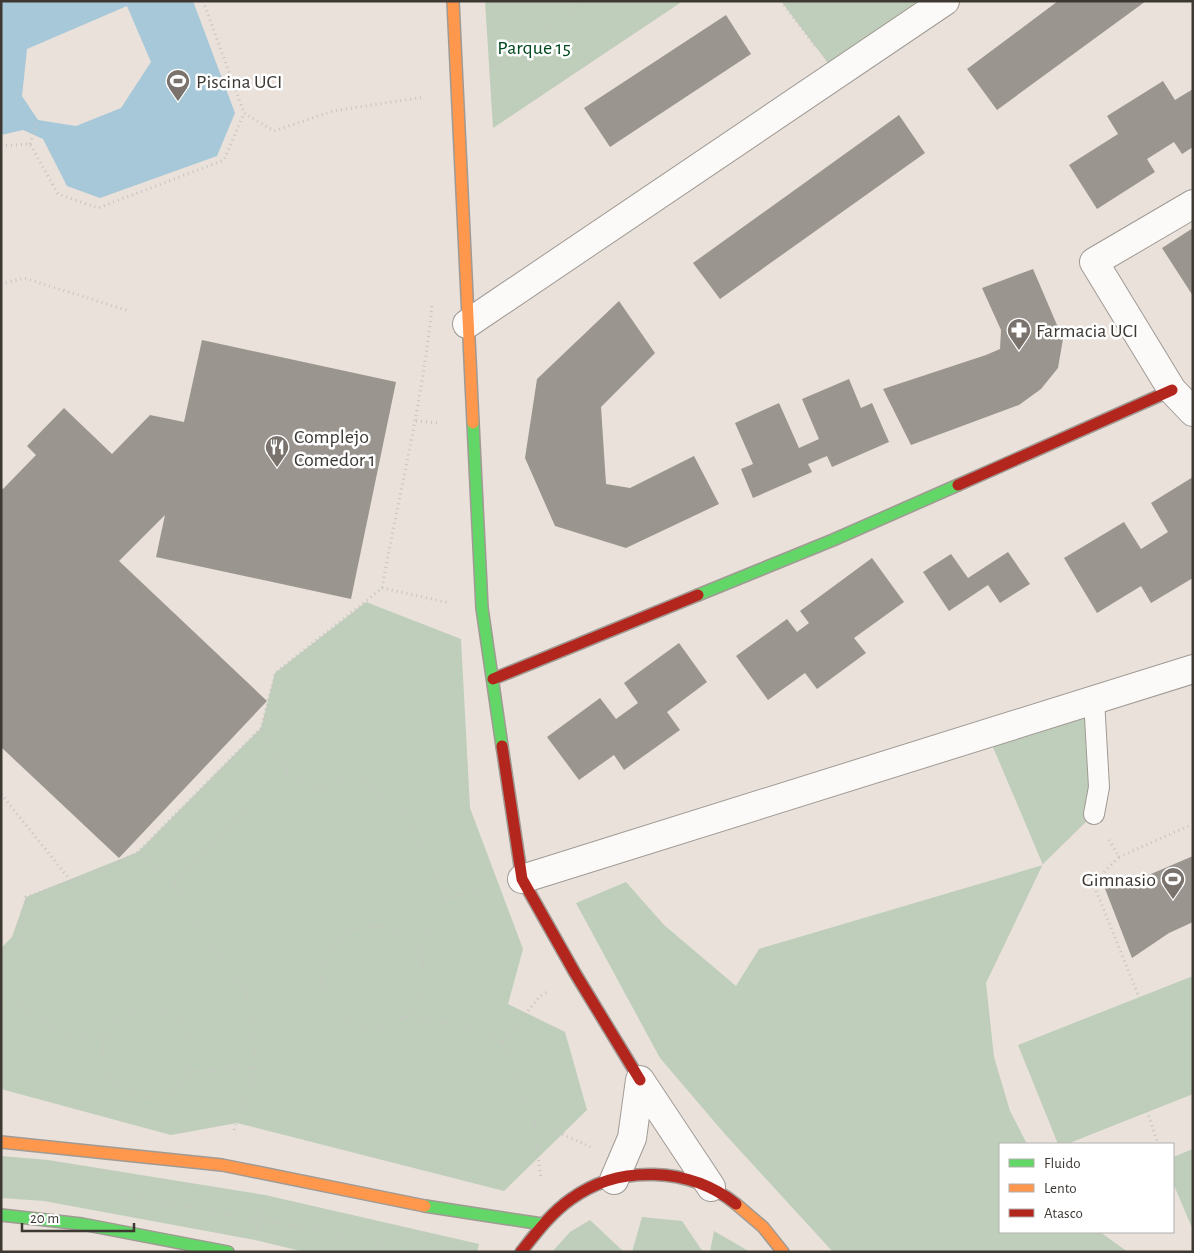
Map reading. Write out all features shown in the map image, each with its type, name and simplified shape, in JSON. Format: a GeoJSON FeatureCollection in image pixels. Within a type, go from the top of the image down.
{"type":"FeatureCollection","features":[{"type":"Feature","properties":{"kind":"street"},"geometry":{"type":"LineString","coordinates":[[453,1],[482,608],[522,879],[575,973],[640,1080],[711,1186]]}},
{"type":"Feature","properties":{"kind":"street"},"geometry":{"type":"LineString","coordinates":[[468,324],[945,1]]}},
{"type":"Feature","properties":{"kind":"street"},"geometry":{"type":"LineString","coordinates":[[1193,204],[1094,262],[1172,390],[1193,412]]}},
{"type":"Feature","properties":{"kind":"street"},"geometry":{"type":"LineString","coordinates":[[493,679],[833,540],[1172,390]]}},
{"type":"Feature","properties":{"kind":"street"},"geometry":{"type":"LineString","coordinates":[[522,879],[1193,669]]}},
{"type":"Feature","properties":{"kind":"street"},"geometry":{"type":"LineString","coordinates":[[614,1180],[632,1138],[640,1080]]}},
{"type":"Feature","properties":{"kind":"street"},"geometry":{"type":"LineString","coordinates":[[1,1142],[222,1165],[458,1213],[542,1224]]}},
{"type":"Feature","properties":{"kind":"street"},"geometry":{"type":"LineString","coordinates":[[521,1252],[542,1224],[580,1193],[614,1180],[650,1172],[682,1177],[711,1186],[750,1214],[783,1252]]}},
{"type":"Feature","properties":{"kind":"street"},"geometry":{"type":"LineString","coordinates":[[1,1215],[82,1224],[228,1252]]}},
{"type":"Feature","properties":{"kind":"lane"},"geometry":{"type":"LineString","coordinates":[[1094,700],[1099,787],[1094,814]]}},
{"type":"Feature","properties":{"kind":"path"},"geometry":{"type":"LineString","coordinates":[[126,1],[127,6]]}},
{"type":"Feature","properties":{"kind":"path"},"geometry":{"type":"LineString","coordinates":[[203,1],[244,113],[274,131],[333,111],[458,91],[587,1]]}},
{"type":"Feature","properties":{"kind":"path"},"geometry":{"type":"LineString","coordinates":[[781,1],[837,75]]}},
{"type":"Feature","properties":{"kind":"path"},"geometry":{"type":"LineString","coordinates":[[38,120],[30,144],[58,194],[98,208],[224,160],[244,113]]}},
{"type":"Feature","properties":{"kind":"path"},"geometry":{"type":"LineString","coordinates":[[1,146],[30,144]]}},
{"type":"Feature","properties":{"kind":"path"},"geometry":{"type":"LineString","coordinates":[[1,284],[24,278],[129,311]]}},
{"type":"Feature","properties":{"kind":"path"},"geometry":{"type":"LineString","coordinates":[[1,952],[20,938],[26,897],[105,869],[138,852],[261,728],[274,673],[382,588],[396,509],[416,421],[428,341]]}},
{"type":"Feature","properties":{"kind":"path"},"geometry":{"type":"LineString","coordinates":[[382,588],[434,602],[482,608]]}},
{"type":"Feature","properties":{"kind":"path"},"geometry":{"type":"LineString","coordinates":[[261,728],[288,773],[315,790],[353,772],[404,814],[446,898]]}},
{"type":"Feature","properties":{"kind":"path"},"geometry":{"type":"LineString","coordinates":[[173,881],[288,773]]}},
{"type":"Feature","properties":{"kind":"path"},"geometry":{"type":"LineString","coordinates":[[1,794],[71,881]]}},
{"type":"Feature","properties":{"kind":"path"},"geometry":{"type":"LineString","coordinates":[[1094,814],[1119,857]]}},
{"type":"Feature","properties":{"kind":"path"},"geometry":{"type":"LineString","coordinates":[[1139,998],[1093,883],[1119,857],[1193,824]]}},
{"type":"Feature","properties":{"kind":"path"},"geometry":{"type":"LineString","coordinates":[[138,852],[173,881],[199,929],[245,990],[257,1067],[222,1165]]}},
{"type":"Feature","properties":{"kind":"path"},"geometry":{"type":"LineString","coordinates":[[418,952],[446,898],[522,879]]}},
{"type":"Feature","properties":{"kind":"path"},"geometry":{"type":"LineString","coordinates":[[374,926],[391,929],[406,938],[418,952],[424,969],[423,987],[417,1003],[406,1017],[391,1026],[373,1028],[357,1026],[343,1018],[331,1007],[324,993],[322,976],[324,961],[332,946],[344,935],[358,928],[374,926]]}},
{"type":"Feature","properties":{"kind":"path"},"geometry":{"type":"LineString","coordinates":[[503,1042],[540,996],[575,973]]}},
{"type":"Feature","properties":{"kind":"path"},"geometry":{"type":"LineString","coordinates":[[1,1003],[16,1004],[64,1035],[105,1038]]}},
{"type":"Feature","properties":{"kind":"path"},"geometry":{"type":"LineString","coordinates":[[150,1007],[165,1010],[178,1017],[188,1029],[193,1043],[193,1058],[189,1072],[180,1084],[168,1093],[154,1097],[132,1093],[114,1081],[106,1068],[103,1053],[105,1038],[112,1025],[122,1014],[136,1008],[150,1007]]}},
{"type":"Feature","properties":{"kind":"path"},"geometry":{"type":"LineString","coordinates":[[406,1017],[454,1023],[503,1042],[534,1121],[541,1172],[542,1224]]}},
{"type":"Feature","properties":{"kind":"path"},"geometry":{"type":"LineString","coordinates":[[189,1072],[257,1067]]}},
{"type":"Feature","properties":{"kind":"path"},"geometry":{"type":"LineString","coordinates":[[1147,1111],[1158,1143]]}},
{"type":"Feature","properties":{"kind":"path"},"geometry":{"type":"LineString","coordinates":[[127,1232],[144,1157]]}},
{"type":"Feature","properties":{"kind":"path"},"geometry":{"type":"LineString","coordinates":[[255,1240],[270,1174]]}},
{"type":"Feature","properties":{"kind":"green space","name":"Parque 15"},"geometry":{"type":"Polygon","coordinates":[[[485,1],[683,1],[493,128],[485,1]]]}},
{"type":"Feature","properties":{"kind":"green space"},"geometry":{"type":"Polygon","coordinates":[[[781,1],[945,1],[837,75],[781,1]]]}},
{"type":"Feature","properties":{"kind":"green space"},"geometry":{"type":"Polygon","coordinates":[[[366,602],[461,639],[470,808],[523,949],[508,1004],[565,1032],[587,1110],[504,1191],[237,1123],[171,1135],[1,1089],[1,948],[12,937],[26,897],[138,852],[261,728],[275,673],[366,602]]]}},
{"type":"Feature","properties":{"kind":"green space"},"geometry":{"type":"Polygon","coordinates":[[[1094,700],[1094,814],[1043,864],[987,733],[1094,700]]]}},
{"type":"Feature","properties":{"kind":"green space"},"geometry":{"type":"Polygon","coordinates":[[[1042,865],[986,983],[994,1057],[1010,1111],[1026,1143],[999,1143],[999,1233],[1101,1233],[1128,1252],[833,1252],[724,1133],[660,1058],[576,903],[626,882],[664,925],[736,986],[759,949],[1042,865]]]}},
{"type":"Feature","properties":{"kind":"green space"},"geometry":{"type":"Polygon","coordinates":[[[1193,976],[1193,1094],[1070,1143],[1058,1143],[1018,1045],[1193,976]]]}},
{"type":"Feature","properties":{"kind":"green space"},"geometry":{"type":"Polygon","coordinates":[[[1193,1149],[1193,1230],[1174,1185],[1174,1157],[1193,1149]]]}},
{"type":"Feature","properties":{"kind":"green space"},"geometry":{"type":"Polygon","coordinates":[[[1,1156],[48,1160],[265,1195],[479,1244],[477,1252],[305,1252],[255,1240],[44,1201],[1,1198],[1,1156]]]}},
{"type":"Feature","properties":{"kind":"green space"},"geometry":{"type":"Polygon","coordinates":[[[642,1217],[682,1221],[703,1252],[632,1252],[642,1217]]]}},
{"type":"Feature","properties":{"kind":"green space"},"geometry":{"type":"Polygon","coordinates":[[[590,1220],[624,1252],[552,1252],[570,1232],[590,1220]]]}},
{"type":"Feature","properties":{"kind":"green space"},"geometry":{"type":"Polygon","coordinates":[[[714,1231],[750,1252],[710,1252],[714,1231]]]}},
{"type":"Feature","properties":{"kind":"water","name":"Piscina UCI"},"geometry":{"type":"Polygon","coordinates":[[[5,1],[193,1],[235,113],[217,156],[100,198],[67,186],[43,139],[23,130],[1,135],[1,3],[5,1]],[[127,6],[27,49],[22,96],[38,120],[76,126],[121,108],[151,62],[127,6]]]}},
{"type":"Feature","properties":{"kind":"building"},"geometry":{"type":"Polygon","coordinates":[[[1058,1],[1146,1],[997,110],[967,69],[1058,1]]]}},
{"type":"Feature","properties":{"kind":"building"},"geometry":{"type":"Polygon","coordinates":[[[726,15],[751,54],[610,147],[584,108],[726,15]]]}},
{"type":"Feature","properties":{"kind":"building"},"geometry":{"type":"Polygon","coordinates":[[[1163,81],[1175,100],[1193,89],[1193,147],[1182,154],[1174,142],[1147,159],[1155,172],[1097,209],[1069,165],[1118,134],[1107,116],[1163,81]]]}},
{"type":"Feature","properties":{"kind":"building"},"geometry":{"type":"Polygon","coordinates":[[[899,115],[925,153],[720,299],[693,263],[899,115]]]}},
{"type":"Feature","properties":{"kind":"building"},"geometry":{"type":"Polygon","coordinates":[[[1193,228],[1193,296],[1162,248],[1193,228]]]}},
{"type":"Feature","properties":{"kind":"building"},"geometry":{"type":"Polygon","coordinates":[[[1033,269],[1063,339],[1058,368],[1041,389],[1019,405],[911,445],[883,389],[1000,349],[1001,330],[982,288],[1033,269]]]}},
{"type":"Feature","properties":{"kind":"building"},"geometry":{"type":"Polygon","coordinates":[[[619,301],[655,353],[601,407],[606,484],[630,488],[694,456],[719,504],[626,548],[555,526],[525,458],[537,379],[619,301]]]}},
{"type":"Feature","properties":{"kind":"building"},"geometry":{"type":"Polygon","coordinates":[[[202,340],[396,382],[351,599],[156,557],[165,515],[119,561],[267,701],[119,858],[1,747],[1,488],[3,489],[36,455],[27,446],[64,408],[112,454],[150,415],[184,422],[202,340]]]}},
{"type":"Feature","properties":{"kind":"building"},"geometry":{"type":"Polygon","coordinates":[[[849,379],[861,408],[872,403],[889,442],[832,467],[827,456],[808,464],[812,472],[753,498],[741,469],[753,464],[735,423],[779,403],[799,448],[819,439],[802,399],[849,379]]]}},
{"type":"Feature","properties":{"kind":"building"},"geometry":{"type":"Polygon","coordinates":[[[1193,477],[1193,578],[1151,603],[1141,586],[1097,613],[1064,558],[1124,522],[1141,549],[1168,532],[1151,503],[1193,477]]]}},
{"type":"Feature","properties":{"kind":"building"},"geometry":{"type":"Polygon","coordinates":[[[1008,552],[1030,584],[1000,603],[988,585],[949,611],[923,572],[951,554],[968,578],[1008,552]]]}},
{"type":"Feature","properties":{"kind":"building"},"geometry":{"type":"Polygon","coordinates":[[[872,558],[904,602],[854,638],[866,653],[817,689],[805,673],[768,700],[736,656],[787,619],[797,632],[809,623],[800,611],[872,558]]]}},
{"type":"Feature","properties":{"kind":"building"},"geometry":{"type":"Polygon","coordinates":[[[679,643],[707,682],[667,712],[680,730],[624,770],[614,755],[579,780],[547,737],[600,698],[616,719],[638,703],[624,683],[679,643]]]}},
{"type":"Feature","properties":{"kind":"building"},"geometry":{"type":"Polygon","coordinates":[[[1193,856],[1193,922],[1169,933],[1132,958],[1102,881],[1144,877],[1193,856]]]}},
{"type":"Feature","properties":{"kind":"traffic: fast"},"geometry":{"type":"LineString","coordinates":[[473,423],[482,608],[502,746]]}},
{"type":"Feature","properties":{"kind":"traffic: fast"},"geometry":{"type":"LineString","coordinates":[[698,595],[833,540],[958,485]]}},
{"type":"Feature","properties":{"kind":"traffic: fast"},"geometry":{"type":"LineString","coordinates":[[425,1206],[542,1224]]}},
{"type":"Feature","properties":{"kind":"traffic: fast"},"geometry":{"type":"LineString","coordinates":[[1,1215],[82,1224],[228,1252]]}},
{"type":"Feature","properties":{"kind":"traffic: slow"},"geometry":{"type":"LineString","coordinates":[[453,1],[473,423]]}},
{"type":"Feature","properties":{"kind":"traffic: slow"},"geometry":{"type":"LineString","coordinates":[[1,1142],[222,1165],[425,1206]]}},
{"type":"Feature","properties":{"kind":"traffic: slow"},"geometry":{"type":"LineString","coordinates":[[736,1204],[763,1227],[783,1252]]}},
{"type":"Feature","properties":{"kind":"traffic: jam"},"geometry":{"type":"LineString","coordinates":[[958,485],[1172,390]]}},
{"type":"Feature","properties":{"kind":"traffic: jam"},"geometry":{"type":"LineString","coordinates":[[493,679],[698,595]]}},
{"type":"Feature","properties":{"kind":"traffic: jam"},"geometry":{"type":"LineString","coordinates":[[502,746],[522,879],[575,973],[640,1080]]}},
{"type":"Feature","properties":{"kind":"traffic: jam"},"geometry":{"type":"LineString","coordinates":[[521,1252],[544,1224],[571,1199],[590,1188],[632,1175],[654,1174],[698,1183],[718,1192],[736,1204]]}},
{"type":"Feature","properties":{"kind":"place","name":"Piscina UCI"},"geometry":{"type":"Point","coordinates":[178,102]}},
{"type":"Feature","properties":{"kind":"place","name":"Farmacia UCI"},"geometry":{"type":"Point","coordinates":[1019,351]}},
{"type":"Feature","properties":{"kind":"place","name":"Complejo Comedor 1"},"geometry":{"type":"Point","coordinates":[277,468]}},
{"type":"Feature","properties":{"kind":"place","name":"Gimnasio"},"geometry":{"type":"Point","coordinates":[1173,900]}}]}
